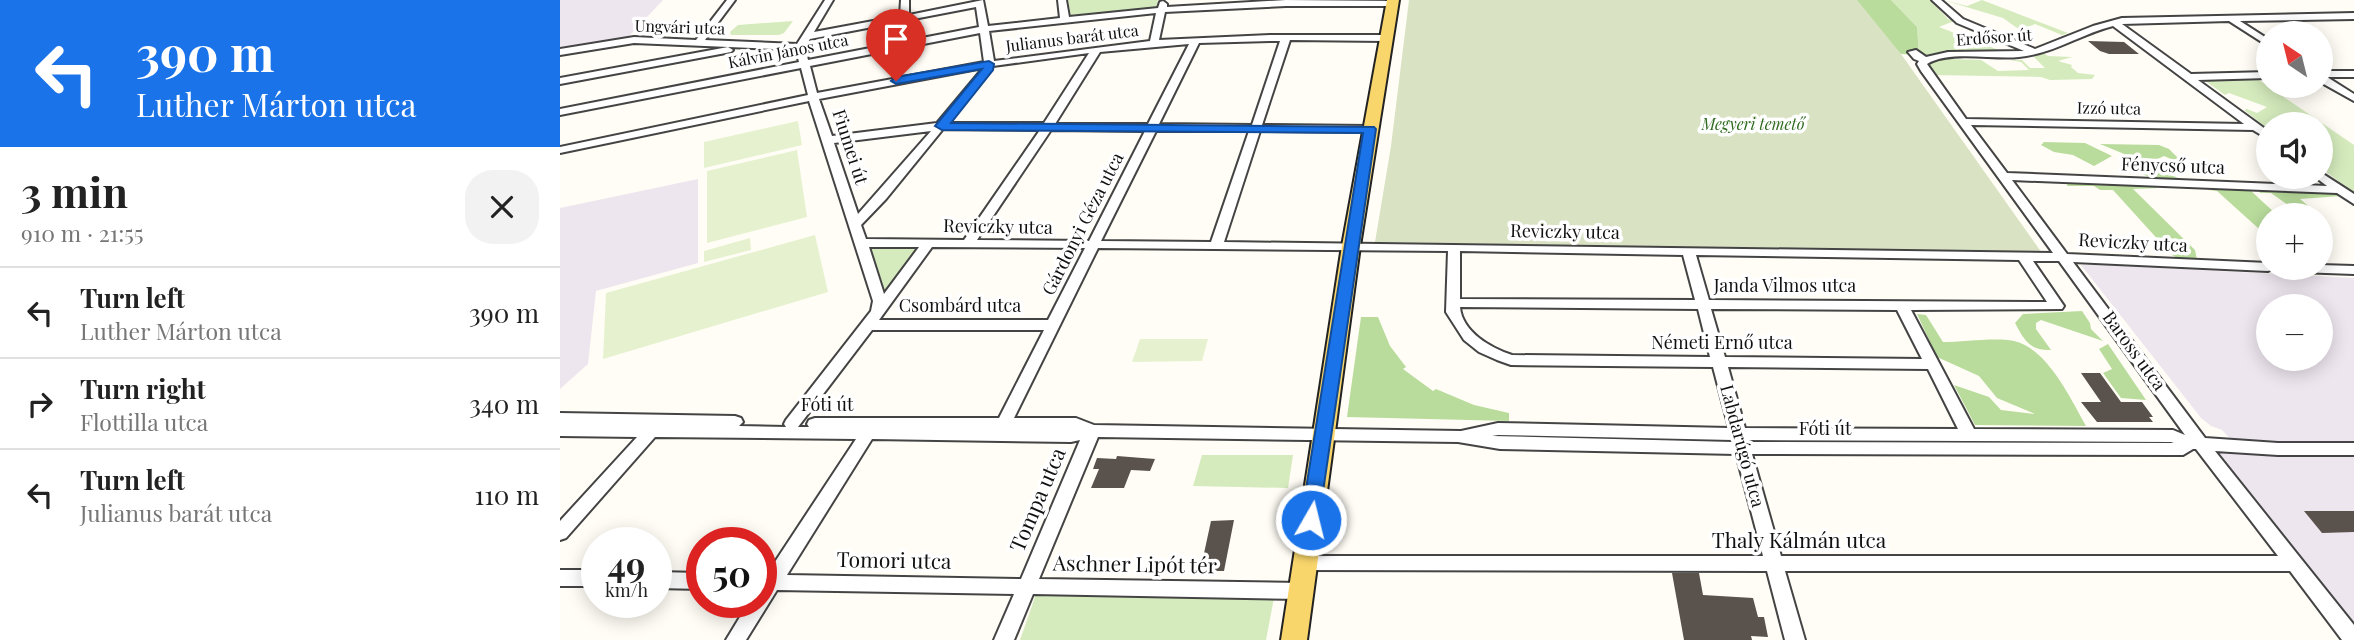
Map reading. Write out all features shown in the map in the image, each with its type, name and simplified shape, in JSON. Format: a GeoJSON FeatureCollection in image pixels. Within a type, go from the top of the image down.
{"type":"FeatureCollection","features":[{"type":"Feature","properties":{"kind":"main road"},"geometry":{"type":"LineString","coordinates":[[1294,640],[1351,246],[1393,2]]}},
{"type":"Feature","properties":{"kind":"street"},"geometry":{"type":"LineString","coordinates":[[698,43],[731,0]]}},
{"type":"Feature","properties":{"kind":"street"},"geometry":{"type":"LineString","coordinates":[[809,36],[829,0]]}},
{"type":"Feature","properties":{"kind":"street"},"geometry":{"type":"LineString","coordinates":[[904,18],[905,0]]}},
{"type":"Feature","properties":{"kind":"street"},"geometry":{"type":"LineString","coordinates":[[1062,0],[1065,19]]}},
{"type":"Feature","properties":{"kind":"street"},"geometry":{"type":"LineString","coordinates":[[1936,0],[1960,21],[2033,52]]}},
{"type":"Feature","properties":{"kind":"street"},"geometry":{"type":"LineString","coordinates":[[800,47],[802,41],[809,36],[980,2],[989,64],[987,70],[942,126],[855,224]]}},
{"type":"Feature","properties":{"kind":"street"},"geometry":{"type":"LineString","coordinates":[[1154,43],[1163,5],[1393,2]]}},
{"type":"Feature","properties":{"kind":"street","name":"Kálvin János utca"},"geometry":{"type":"LineString","coordinates":[[560,112],[985,29],[1163,5]]}},
{"type":"Feature","properties":{"kind":"street","name":"Erdősor út"},"geometry":{"type":"LineString","coordinates":[[1926,60],[1941,56],[2033,52],[2114,22],[2354,16]]}},
{"type":"Feature","properties":{"kind":"street"},"geometry":{"type":"LineString","coordinates":[[2342,17],[2354,23]]}},
{"type":"Feature","properties":{"kind":"street"},"geometry":{"type":"LineString","coordinates":[[2230,18],[2256,35]]}},
{"type":"Feature","properties":{"kind":"street"},"geometry":{"type":"LineString","coordinates":[[2114,22],[2256,127]]}},
{"type":"Feature","properties":{"kind":"street"},"geometry":{"type":"LineString","coordinates":[[1216,247],[1286,38]]}},
{"type":"Feature","properties":{"kind":"street","name":"Julianus barát utca"},"geometry":{"type":"LineString","coordinates":[[560,150],[989,64],[1154,43],[1286,38],[1386,38]]}},
{"type":"Feature","properties":{"kind":"street","name":"Ungvári utca"},"geometry":{"type":"LineString","coordinates":[[560,52],[629,40],[800,47]]}},
{"type":"Feature","properties":{"kind":"street","name":"Gárdonyi Géza utca"},"geometry":{"type":"LineString","coordinates":[[1003,425],[1195,41]]}},
{"type":"Feature","properties":{"kind":"street"},"geometry":{"type":"LineString","coordinates":[[560,81],[754,46]]}},
{"type":"Feature","properties":{"kind":"street","name":"Fiumei út"},"geometry":{"type":"LineString","coordinates":[[800,47],[814,99],[880,295],[878,312]]}},
{"type":"Feature","properties":{"kind":"street"},"geometry":{"type":"LineString","coordinates":[[968,244],[1096,50]]}},
{"type":"Feature","properties":{"kind":"street"},"geometry":{"type":"LineString","coordinates":[[1913,51],[1917,57],[1926,60]]}},
{"type":"Feature","properties":{"kind":"street","name":"Baross utca"},"geometry":{"type":"LineString","coordinates":[[1926,60],[1922,64],[1924,69],[2065,257],[2195,444],[2354,640]]}},
{"type":"Feature","properties":{"kind":"street"},"geometry":{"type":"LineString","coordinates":[[2333,75],[2354,74]]}},
{"type":"Feature","properties":{"kind":"street"},"geometry":{"type":"LineString","coordinates":[[2193,79],[2256,76]]}},
{"type":"Feature","properties":{"kind":"street"},"geometry":{"type":"LineString","coordinates":[[2333,84],[2354,98]]}},
{"type":"Feature","properties":{"kind":"street","name":"Izzó utca"},"geometry":{"type":"LineString","coordinates":[[1962,121],[2256,127]]}},
{"type":"Feature","properties":{"kind":"street"},"geometry":{"type":"LineString","coordinates":[[828,140],[942,126],[1370,129]]}},
{"type":"Feature","properties":{"kind":"street","name":"Fénycső utca"},"geometry":{"type":"LineString","coordinates":[[2003,176],[2341,190]]}},
{"type":"Feature","properties":{"kind":"street"},"geometry":{"type":"LineString","coordinates":[[2333,184],[2354,200]]}},
{"type":"Feature","properties":{"kind":"street","name":"Reviczky utca"},"geometry":{"type":"LineString","coordinates":[[862,243],[1454,247],[2023,256],[2256,266]]}},
{"type":"Feature","properties":{"kind":"street"},"geometry":{"type":"LineString","coordinates":[[792,424],[928,244]]}},
{"type":"Feature","properties":{"kind":"street"},"geometry":{"type":"LineString","coordinates":[[1453,303],[1454,247]]}},
{"type":"Feature","properties":{"kind":"street","name":"Labdarúgó utca"},"geometry":{"type":"LineString","coordinates":[[1689,251],[1795,640]]}},
{"type":"Feature","properties":{"kind":"street","name":"Janda Vilmos utca"},"geometry":{"type":"LineString","coordinates":[[1453,303],[2057,306],[2023,256]]}},
{"type":"Feature","properties":{"kind":"street"},"geometry":{"type":"LineString","coordinates":[[2333,269],[2354,270]]}},
{"type":"Feature","properties":{"kind":"street","name":"Németi Ernő utca"},"geometry":{"type":"LineString","coordinates":[[1453,303],[1457,321],[1469,337],[1485,350],[1511,360],[1933,364]]}},
{"type":"Feature","properties":{"kind":"street"},"geometry":{"type":"LineString","coordinates":[[1902,305],[1969,435]]}},
{"type":"Feature","properties":{"kind":"street","name":"Csombárd utca"},"geometry":{"type":"LineString","coordinates":[[868,325],[1052,325]]}},
{"type":"Feature","properties":{"kind":"street","name":"Fóti út"},"geometry":{"type":"LineString","coordinates":[[560,419],[656,425],[1072,436],[1092,431],[1323,432],[1458,436],[1500,443],[1741,441],[1969,435],[2173,436],[2195,444],[2278,449],[2354,449]]}},
{"type":"Feature","properties":{"kind":"street","name":"Fóti út"},"geometry":{"type":"LineString","coordinates":[[560,430],[656,425],[792,424],[870,429],[1076,424],[1092,431]]}},
{"type":"Feature","properties":{"kind":"street"},"geometry":{"type":"LineString","coordinates":[[560,533],[656,425]]}},
{"type":"Feature","properties":{"kind":"street"},"geometry":{"type":"LineString","coordinates":[[777,567],[870,429]]}},
{"type":"Feature","properties":{"kind":"street","name":"Tompa utca"},"geometry":{"type":"LineString","coordinates":[[1026,586],[1092,431]]}},
{"type":"Feature","properties":{"kind":"street","name":"Fóti út"},"geometry":{"type":"LineString","coordinates":[[1741,441],[2183,449],[2195,444]]}},
{"type":"Feature","properties":{"kind":"street","name":"Thaly Kálmán utca"},"geometry":{"type":"LineString","coordinates":[[1304,563],[2294,564]]}},
{"type":"Feature","properties":{"kind":"street"},"geometry":{"type":"LineString","coordinates":[[560,578],[581,579]]}},
{"type":"Feature","properties":{"kind":"street","name":"Tomori utca"},"geometry":{"type":"LineString","coordinates":[[777,582],[1026,586]]}},
{"type":"Feature","properties":{"kind":"street"},"geometry":{"type":"LineString","coordinates":[[1004,640],[1026,586]]}},
{"type":"Feature","properties":{"kind":"street","name":"Aschner Lipót tér"},"geometry":{"type":"LineString","coordinates":[[1026,586],[1301,591]]}},
{"type":"Feature","properties":{"kind":"street"},"geometry":{"type":"LineString","coordinates":[[736,640],[750,618]]}},
{"type":"Feature","properties":{"kind":"shaded area"},"geometry":{"type":"Polygon","coordinates":[[[560,0],[663,0],[628,37],[560,49],[560,0]]]}},
{"type":"Feature","properties":{"kind":"shaded area"},"geometry":{"type":"Polygon","coordinates":[[[698,179],[698,263],[596,291],[588,364],[560,389],[560,208],[698,179]]]}},
{"type":"Feature","properties":{"kind":"shaded area"},"geometry":{"type":"Polygon","coordinates":[[[2081,265],[2152,265],[2162,268],[2256,273],[2256,280],[2354,278],[2354,632],[2211,453],[2242,452],[2222,430],[2201,418],[2081,265]]]}},
{"type":"Feature","properties":{"kind":"green space"},"geometry":{"type":"Polygon","coordinates":[[[1068,0],[1158,0],[1157,8],[1071,16],[1068,0]]]}},
{"type":"Feature","properties":{"kind":"green space","name":"Megyeri temető"},"geometry":{"type":"Polygon","coordinates":[[[1409,0],[1857,0],[1901,54],[2042,253],[1375,242],[1391,146],[1409,0]]]}},
{"type":"Feature","properties":{"kind":"green space"},"geometry":{"type":"Polygon","coordinates":[[[1791,0],[1891,0],[1917,27],[1919,55],[1901,54],[1873,30],[1791,0]]]}},
{"type":"Feature","properties":{"kind":"green space"},"geometry":{"type":"Polygon","coordinates":[[[1891,0],[1930,0],[1948,19],[1954,21],[1939,27],[2004,52],[1919,55],[1917,27],[1891,0]]]}},
{"type":"Feature","properties":{"kind":"green space"},"geometry":{"type":"Polygon","coordinates":[[[1943,0],[1967,6],[1982,0],[2068,33],[2062,35],[2035,24],[2020,30],[2003,18],[1943,0]]]}},
{"type":"Feature","properties":{"kind":"green space"},"geometry":{"type":"Polygon","coordinates":[[[793,21],[784,33],[779,35],[731,35],[730,32],[738,25],[793,21]]]}},
{"type":"Feature","properties":{"kind":"green space"},"geometry":{"type":"Polygon","coordinates":[[[2043,53],[2048,56],[2072,57],[2058,61],[2072,65],[2078,73],[2095,75],[2092,79],[2050,80],[2041,77],[1932,75],[1926,66],[1939,59],[1981,60],[1998,71],[2029,70],[2021,62],[2010,60],[2022,60],[2030,68],[2045,68],[2034,57],[2043,53]]]}},
{"type":"Feature","properties":{"kind":"green space"},"geometry":{"type":"Polygon","coordinates":[[[2256,78],[2256,98],[2285,98],[2306,112],[2259,112],[2267,107],[2229,93],[2225,95],[2204,80],[2256,78]]]}},
{"type":"Feature","properties":{"kind":"green space"},"geometry":{"type":"Polygon","coordinates":[[[2244,110],[2256,113],[2256,120],[2244,110]]]}},
{"type":"Feature","properties":{"kind":"green space"},"geometry":{"type":"Polygon","coordinates":[[[798,121],[802,145],[704,168],[704,142],[798,121]]]}},
{"type":"Feature","properties":{"kind":"green space"},"geometry":{"type":"Polygon","coordinates":[[[2333,131],[2354,145],[2354,193],[2333,177],[2333,131]]]}},
{"type":"Feature","properties":{"kind":"green space"},"geometry":{"type":"Polygon","coordinates":[[[2044,142],[2085,143],[2112,156],[2094,166],[2073,155],[2054,152],[2041,145],[2044,142]]]}},
{"type":"Feature","properties":{"kind":"green space"},"geometry":{"type":"Polygon","coordinates":[[[2100,144],[2159,145],[2169,149],[2185,165],[2164,156],[2147,164],[2180,179],[2149,177],[2139,172],[2142,169],[2129,161],[2129,156],[2100,144]]]}},
{"type":"Feature","properties":{"kind":"green space"},"geometry":{"type":"Polygon","coordinates":[[[797,150],[807,217],[707,243],[707,171],[797,150]]]}},
{"type":"Feature","properties":{"kind":"green space"},"geometry":{"type":"Polygon","coordinates":[[[2068,181],[2147,184],[2158,188],[2133,189],[2195,250],[2197,260],[2179,259],[2172,255],[2113,190],[2100,190],[2094,186],[2067,186],[2068,181]]]}},
{"type":"Feature","properties":{"kind":"green space"},"geometry":{"type":"Polygon","coordinates":[[[2249,189],[2264,203],[2256,203],[2256,226],[2217,191],[2208,190],[2249,189]]]}},
{"type":"Feature","properties":{"kind":"green space"},"geometry":{"type":"Polygon","coordinates":[[[2259,189],[2333,191],[2341,196],[2300,199],[2305,203],[2285,203],[2271,193],[2260,193],[2259,189]]]}},
{"type":"Feature","properties":{"kind":"green space"},"geometry":{"type":"Polygon","coordinates":[[[815,235],[828,292],[603,359],[606,293],[815,235]]]}},
{"type":"Feature","properties":{"kind":"green space"},"geometry":{"type":"Polygon","coordinates":[[[750,238],[751,250],[704,262],[704,251],[750,238]]]}},
{"type":"Feature","properties":{"kind":"green space"},"geometry":{"type":"Polygon","coordinates":[[[862,243],[928,244],[893,291],[880,295],[862,243]]]}},
{"type":"Feature","properties":{"kind":"green space"},"geometry":{"type":"Polygon","coordinates":[[[2082,311],[2091,329],[2103,341],[2041,320],[2036,323],[2036,329],[2051,350],[2038,349],[2021,335],[2015,323],[2023,314],[2082,311]]]}},
{"type":"Feature","properties":{"kind":"green space"},"geometry":{"type":"Polygon","coordinates":[[[1917,314],[1926,315],[1943,342],[1998,339],[2014,341],[2037,353],[2057,376],[2086,426],[1975,425],[1954,385],[1989,397],[2001,410],[2035,414],[1997,398],[1979,376],[1937,357],[1917,314]]]}},
{"type":"Feature","properties":{"kind":"green space"},"geometry":{"type":"Polygon","coordinates":[[[1361,317],[1378,317],[1390,346],[1406,367],[1403,369],[1433,391],[1436,389],[1474,405],[1509,413],[1509,421],[1347,417],[1361,317]]]}},
{"type":"Feature","properties":{"kind":"green space"},"geometry":{"type":"Polygon","coordinates":[[[1140,339],[1208,339],[1202,361],[1132,362],[1140,339]]]}},
{"type":"Feature","properties":{"kind":"green space"},"geometry":{"type":"Polygon","coordinates":[[[2108,344],[2146,400],[2121,398],[2103,373],[2112,369],[2099,349],[2108,344]]]}},
{"type":"Feature","properties":{"kind":"green space"},"geometry":{"type":"Polygon","coordinates":[[[1202,455],[1293,455],[1288,488],[1193,486],[1202,455]]]}},
{"type":"Feature","properties":{"kind":"green space"},"geometry":{"type":"Polygon","coordinates":[[[1036,594],[1274,598],[1266,640],[1020,640],[1036,594]]]}},
{"type":"Feature","properties":{"kind":"building"},"geometry":{"type":"Polygon","coordinates":[[[2088,41],[2124,42],[2139,54],[2109,54],[2100,51],[2088,41]]]}},
{"type":"Feature","properties":{"kind":"building"},"geometry":{"type":"Polygon","coordinates":[[[2081,373],[2100,373],[2121,402],[2142,402],[2153,417],[2149,417],[2153,422],[2097,422],[2081,402],[2101,402],[2081,373]]]}},
{"type":"Feature","properties":{"kind":"building"},"geometry":{"type":"Polygon","coordinates":[[[1117,456],[1155,459],[1150,471],[1131,470],[1124,488],[1091,488],[1099,469],[1093,469],[1097,458],[1116,459],[1117,456]]]}},
{"type":"Feature","properties":{"kind":"building"},"geometry":{"type":"Polygon","coordinates":[[[2304,511],[2354,511],[2354,532],[2322,533],[2304,511]]]}},
{"type":"Feature","properties":{"kind":"building"},"geometry":{"type":"Polygon","coordinates":[[[1234,520],[1224,571],[1205,571],[1208,558],[1203,558],[1211,521],[1234,520]]]}},
{"type":"Feature","properties":{"kind":"building"},"geometry":{"type":"Polygon","coordinates":[[[1672,573],[1699,573],[1703,595],[1753,598],[1758,617],[1764,617],[1768,637],[1751,636],[1752,640],[1684,640],[1672,573]]]}},
{"type":"Feature","properties":{"kind":"route"},"geometry":{"type":"LineString","coordinates":[[896,81],[989,64],[988,69],[942,126],[1370,129],[1311,520]]}}]}
